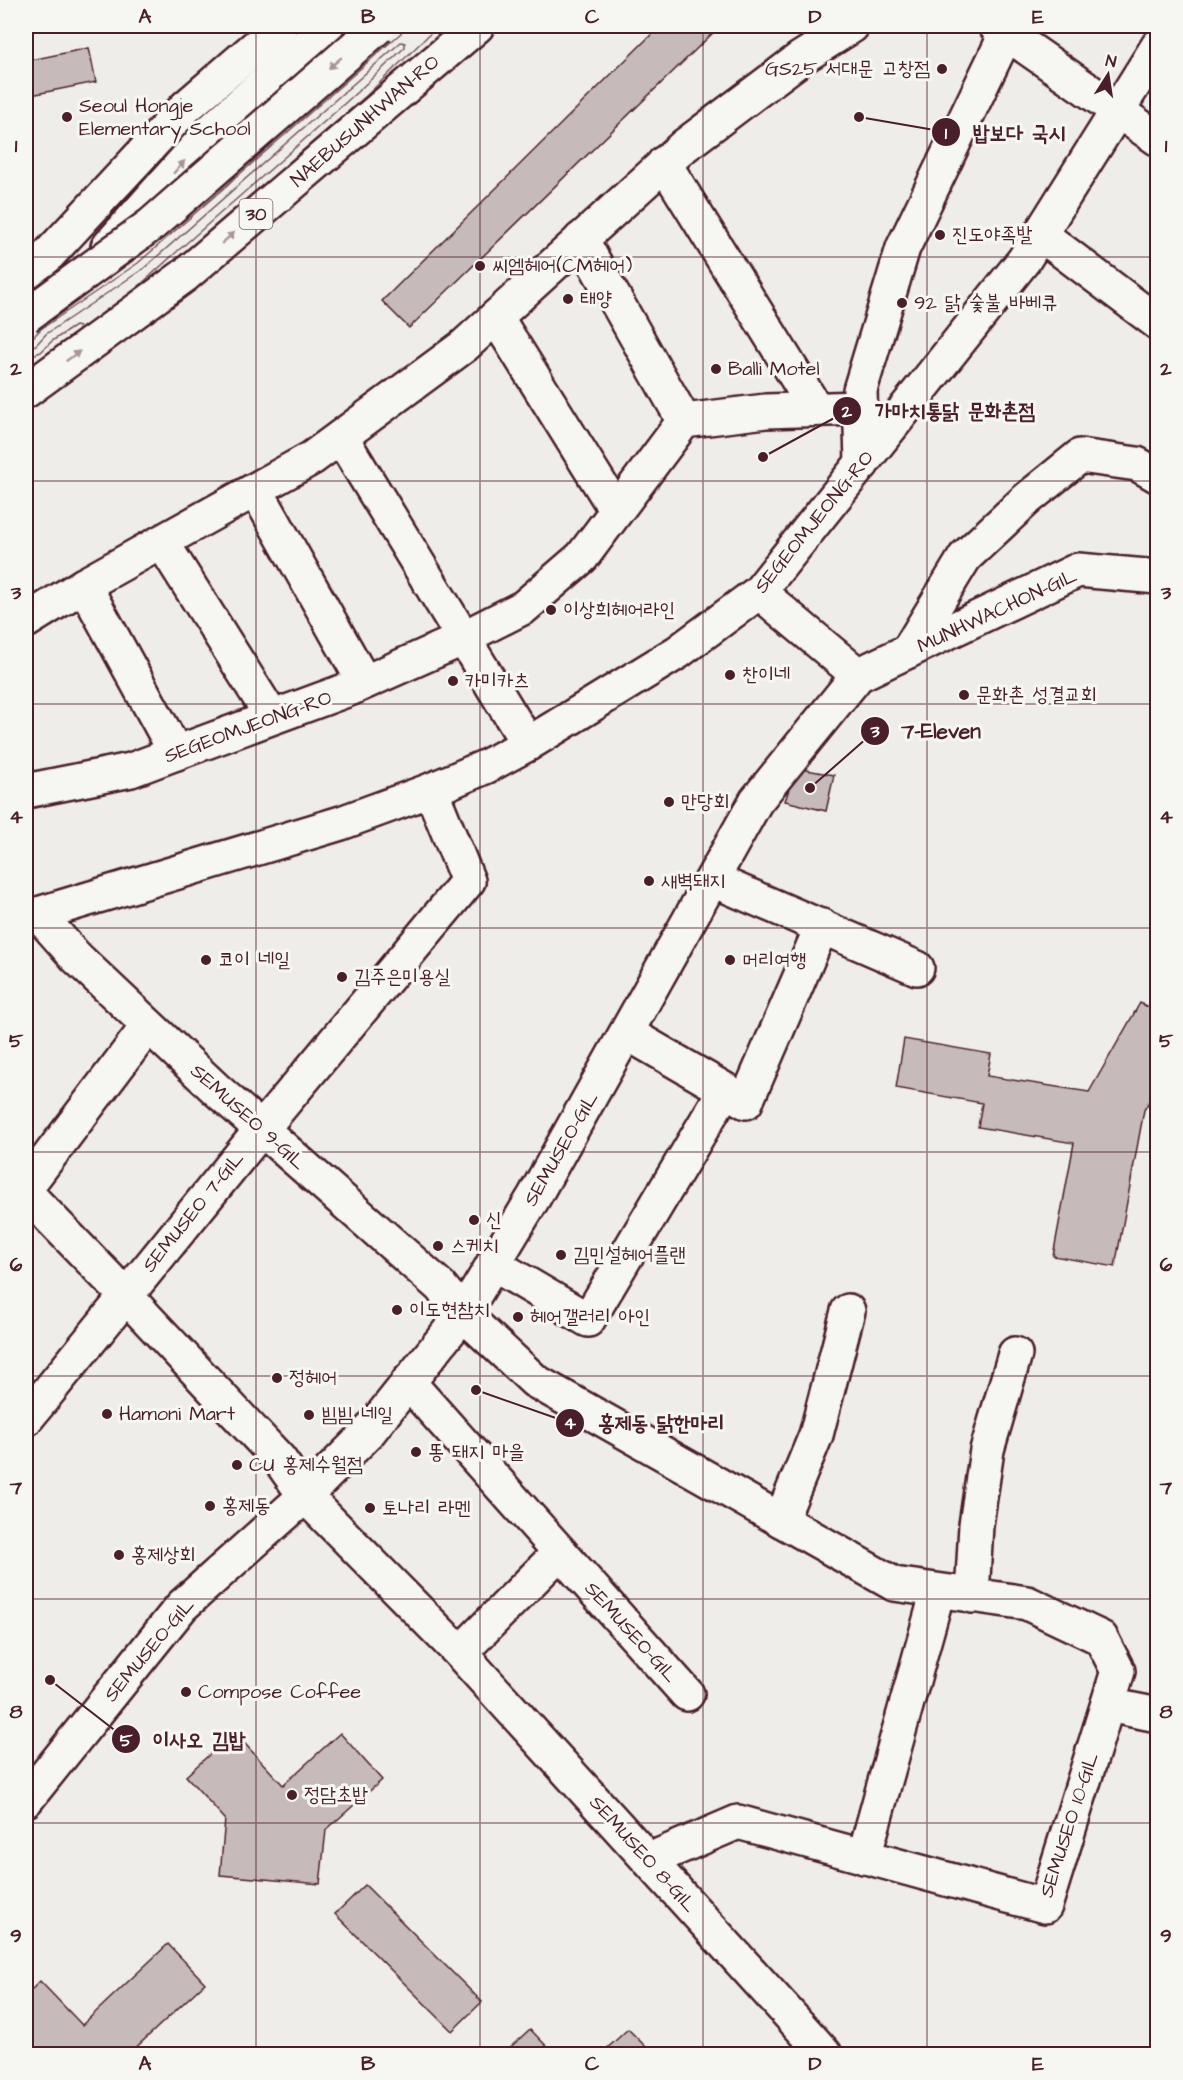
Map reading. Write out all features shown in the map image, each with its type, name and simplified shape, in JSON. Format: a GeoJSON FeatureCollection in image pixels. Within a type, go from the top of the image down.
{"type":"FeatureCollection","features":[{"type":"Feature","properties":{"kind":"main road"},"geometry":{"type":"LineString","coordinates":[[26,273],[163,109],[257,26]]}},
{"type":"Feature","properties":{"kind":"main road"},"geometry":{"type":"LineString","coordinates":[[26,279],[186,107],[280,26]]}},
{"type":"Feature","properties":{"kind":"main road"},"geometry":{"type":"LineString","coordinates":[[26,333],[85,273],[213,129],[327,26]]}},
{"type":"Feature","properties":{"kind":"main road"},"geometry":{"type":"LineString","coordinates":[[26,316],[152,224],[380,26]]}},
{"type":"Feature","properties":{"kind":"main road","name":"NAEBUSUNHWAN-RO"},"geometry":{"type":"LineString","coordinates":[[26,391],[184,276],[477,26]]}},
{"type":"Feature","properties":{"kind":"main road"},"geometry":{"type":"LineString","coordinates":[[26,621],[84,585],[312,458],[464,346],[684,146],[801,58],[852,26]]}},
{"type":"Feature","properties":{"kind":"main road"},"geometry":{"type":"LineString","coordinates":[[862,464],[860,390],[903,248],[1004,28],[1158,139]]}},
{"type":"Feature","properties":{"kind":"main road","name":"SEGEOMJEONG-RO"},"geometry":{"type":"LineString","coordinates":[[32,915],[341,823],[431,790],[487,766],[528,744],[678,652],[759,592],[1024,260],[1158,46]]}},
{"type":"Feature","properties":{"kind":"main road"},"geometry":{"type":"LineString","coordinates":[[664,164],[816,409]]}},
{"type":"Feature","properties":{"kind":"main road"},"geometry":{"type":"LineString","coordinates":[[1040,234],[1158,323]]}},
{"type":"Feature","properties":{"kind":"main road"},"geometry":{"type":"LineString","coordinates":[[581,239],[684,421],[766,411],[860,408]]}},
{"type":"Feature","properties":{"kind":"main road"},"geometry":{"type":"LineString","coordinates":[[496,317],[616,510]]}},
{"type":"Feature","properties":{"kind":"main road","name":"SEGEOMJEONG-RO"},"geometry":{"type":"LineString","coordinates":[[26,791],[131,770],[364,682],[463,638],[524,607],[582,557],[684,421]]}},
{"type":"Feature","properties":{"kind":"main road"},"geometry":{"type":"LineString","coordinates":[[341,437],[528,744]]}},
{"type":"Feature","properties":{"kind":"main road","name":"MUNHWACHON-GIL"},"geometry":{"type":"LineString","coordinates":[[908,651],[965,557],[1027,499],[1080,456],[1137,464],[1158,476]]}},
{"type":"Feature","properties":{"kind":"main road"},"geometry":{"type":"LineString","coordinates":[[256,490],[364,682]]}},
{"type":"Feature","properties":{"kind":"main road"},"geometry":{"type":"LineString","coordinates":[[162,542],[272,717]]}},
{"type":"Feature","properties":{"kind":"main road","name":"MUNHWACHON-GIL"},"geometry":{"type":"LineString","coordinates":[[858,675],[1078,570],[1158,577]]}},
{"type":"Feature","properties":{"kind":"main road"},"geometry":{"type":"LineString","coordinates":[[84,585],[176,753]]}},
{"type":"Feature","properties":{"kind":"main road"},"geometry":{"type":"LineString","coordinates":[[759,592],[858,675]]}},
{"type":"Feature","properties":{"kind":"main road","name":"SEMUSEO-GIL"},"geometry":{"type":"LineString","coordinates":[[26,1800],[182,1606],[305,1496],[368,1432],[463,1314],[534,1197],[756,801],[858,675]]}},
{"type":"Feature","properties":{"kind":"main road"},"geometry":{"type":"LineString","coordinates":[[261,1130],[468,881],[431,790]]}},
{"type":"Feature","properties":{"kind":"main road"},"geometry":{"type":"LineString","coordinates":[[712,880],[917,968]]}},
{"type":"Feature","properties":{"kind":"main road","name":"SEMUSEO 9-GIL"},"geometry":{"type":"LineString","coordinates":[[32,915],[261,1130],[440,1286],[463,1314]]}},
{"type":"Feature","properties":{"kind":"main road"},"geometry":{"type":"LineString","coordinates":[[627,1033],[746,1102],[822,926]]}},
{"type":"Feature","properties":{"kind":"main road"},"geometry":{"type":"LineString","coordinates":[[148,1026],[27,1196],[125,1295],[279,1459],[305,1496]]}},
{"type":"Feature","properties":{"kind":"main road"},"geometry":{"type":"LineString","coordinates":[[493,1264],[588,1320],[725,1090]]}},
{"type":"Feature","properties":{"kind":"main road","name":"SEMUSEO 7-GIL"},"geometry":{"type":"LineString","coordinates":[[26,1419],[261,1130]]}},
{"type":"Feature","properties":{"kind":"main road"},"geometry":{"type":"LineString","coordinates":[[781,1520],[816,1435],[848,1311]]}},
{"type":"Feature","properties":{"kind":"main road","name":"SEMUSEO 10-GIL"},"geometry":{"type":"LineString","coordinates":[[463,1314],[535,1381],[894,1584],[1027,1603],[1101,1638],[1118,1671],[1045,1906],[738,1822],[649,1860]]}},
{"type":"Feature","properties":{"kind":"main road"},"geometry":{"type":"LineString","coordinates":[[972,1596],[976,1525],[987,1450],[1015,1354]]}},
{"type":"Feature","properties":{"kind":"main road","name":"SEMUSEO-GIL"},"geometry":{"type":"LineString","coordinates":[[408,1382],[687,1694]]}},
{"type":"Feature","properties":{"kind":"main road","name":"SEMUSEO 8-GIL"},"geometry":{"type":"LineString","coordinates":[[305,1496],[460,1653],[825,2055]]}},
{"type":"Feature","properties":{"kind":"main road"},"geometry":{"type":"LineString","coordinates":[[460,1653],[560,1552]]}},
{"type":"Feature","properties":{"kind":"main road"},"geometry":{"type":"LineString","coordinates":[[864,1857],[938,1591]]}},
{"type":"Feature","properties":{"kind":"main road"},"geometry":{"type":"LineString","coordinates":[[1108,1705],[1158,1715]]}},
{"type":"Feature","properties":{"kind":"pier"},"geometry":{"type":"Polygon","coordinates":[[[395,26],[449,26],[372,103],[191,260],[26,414],[26,332],[34,322],[260,145],[395,26]]]}},
{"type":"Feature","properties":{"kind":"building"},"geometry":{"type":"Polygon","coordinates":[[[660,26],[720,26],[409,328],[382,301],[660,26]]]}},
{"type":"Feature","properties":{"kind":"building"},"geometry":{"type":"Polygon","coordinates":[[[89,48],[96,82],[26,96],[26,61],[89,48]]]}},
{"type":"Feature","properties":{"kind":"building"},"geometry":{"type":"Polygon","coordinates":[[[796,768],[834,775],[826,811],[785,801],[796,768]]]}},
{"type":"Feature","properties":{"kind":"building"},"geometry":{"type":"Polygon","coordinates":[[[1158,991],[1158,1087],[1144,1110],[1115,1267],[1053,1256],[1074,1143],[978,1127],[982,1103],[896,1088],[904,1039],[991,1054],[987,1076],[1089,1092],[1140,1003],[1148,1007],[1158,991]]]}},
{"type":"Feature","properties":{"kind":"building"},"geometry":{"type":"Polygon","coordinates":[[[234,1732],[283,1785],[340,1733],[382,1780],[326,1830],[320,1884],[220,1875],[225,1819],[186,1776],[234,1732]]]}},
{"type":"Feature","properties":{"kind":"building"},"geometry":{"type":"Polygon","coordinates":[[[365,1885],[482,2002],[452,2031],[335,1914],[365,1885]]]}},
{"type":"Feature","properties":{"kind":"building"},"geometry":{"type":"Polygon","coordinates":[[[168,1944],[205,1983],[129,2054],[34,2054],[26,2046],[26,1995],[40,1981],[82,2025],[168,1944]]]}},
{"type":"Feature","properties":{"kind":"building"},"geometry":{"type":"Polygon","coordinates":[[[530,2029],[554,2054],[503,2054],[530,2029]]]}},
{"type":"Feature","properties":{"kind":"building"},"geometry":{"type":"Polygon","coordinates":[[[628,2029],[653,2054],[601,2054],[628,2029]]]}},
{"type":"Feature","properties":{"kind":"place","name":"GS25 서대문 고창점"},"geometry":{"type":"Point","coordinates":[942,69]}},
{"type":"Feature","properties":{"kind":"place","name":"Seoul Hongje Elementary School"},"geometry":{"type":"Point","coordinates":[67,117]}},
{"type":"Feature","properties":{"kind":"place","name":"밥보다 국시"},"geometry":{"type":"Point","coordinates":[859,117]}},
{"type":"Feature","properties":{"kind":"place","name":"진도야족발"},"geometry":{"type":"Point","coordinates":[940,235]}},
{"type":"Feature","properties":{"kind":"place","name":"씨엠헤어(CM헤어)"},"geometry":{"type":"Point","coordinates":[480,266]}},
{"type":"Feature","properties":{"kind":"place","name":"태양"},"geometry":{"type":"Point","coordinates":[568,299]}},
{"type":"Feature","properties":{"kind":"place","name":"92 닭 숯불 바베큐"},"geometry":{"type":"Point","coordinates":[902,303]}},
{"type":"Feature","properties":{"kind":"place","name":"Balli Motel"},"geometry":{"type":"Point","coordinates":[716,369]}},
{"type":"Feature","properties":{"kind":"place","name":"가마치통닭 문화촌점"},"geometry":{"type":"Point","coordinates":[763,457]}},
{"type":"Feature","properties":{"kind":"place","name":"이상희헤어라인"},"geometry":{"type":"Point","coordinates":[551,610]}},
{"type":"Feature","properties":{"kind":"place","name":"찬이네"},"geometry":{"type":"Point","coordinates":[730,675]}},
{"type":"Feature","properties":{"kind":"place","name":"카미카츠"},"geometry":{"type":"Point","coordinates":[453,681]}},
{"type":"Feature","properties":{"kind":"place","name":"문화촌 성결교회"},"geometry":{"type":"Point","coordinates":[964,695]}},
{"type":"Feature","properties":{"kind":"place","name":"7-Eleven"},"geometry":{"type":"Point","coordinates":[810,788]}},
{"type":"Feature","properties":{"kind":"place","name":"만당회"},"geometry":{"type":"Point","coordinates":[669,802]}},
{"type":"Feature","properties":{"kind":"place","name":"새벽돼지"},"geometry":{"type":"Point","coordinates":[649,881]}},
{"type":"Feature","properties":{"kind":"place","name":"코이 네일"},"geometry":{"type":"Point","coordinates":[206,960]}},
{"type":"Feature","properties":{"kind":"place","name":"머리여행"},"geometry":{"type":"Point","coordinates":[730,960]}},
{"type":"Feature","properties":{"kind":"place","name":"김주은미용실"},"geometry":{"type":"Point","coordinates":[342,977]}},
{"type":"Feature","properties":{"kind":"place","name":"신"},"geometry":{"type":"Point","coordinates":[474,1220]}},
{"type":"Feature","properties":{"kind":"place","name":"스케치"},"geometry":{"type":"Point","coordinates":[438,1246]}},
{"type":"Feature","properties":{"kind":"place","name":"김민설헤어플랜"},"geometry":{"type":"Point","coordinates":[561,1255]}},
{"type":"Feature","properties":{"kind":"place","name":"이도현참치"},"geometry":{"type":"Point","coordinates":[397,1310]}},
{"type":"Feature","properties":{"kind":"place","name":"헤어갤러리 아인"},"geometry":{"type":"Point","coordinates":[518,1317]}},
{"type":"Feature","properties":{"kind":"place","name":"정헤어"},"geometry":{"type":"Point","coordinates":[277,1378]}},
{"type":"Feature","properties":{"kind":"place","name":"홍제동 닭한마리"},"geometry":{"type":"Point","coordinates":[476,1390]}},
{"type":"Feature","properties":{"kind":"place","name":"Hamoni Mart"},"geometry":{"type":"Point","coordinates":[107,1414]}},
{"type":"Feature","properties":{"kind":"place","name":"빔빔 네일"},"geometry":{"type":"Point","coordinates":[309,1415]}},
{"type":"Feature","properties":{"kind":"place","name":"똥 돼지 마을"},"geometry":{"type":"Point","coordinates":[416,1452]}},
{"type":"Feature","properties":{"kind":"place","name":"CU 홍제수월점"},"geometry":{"type":"Point","coordinates":[237,1465]}},
{"type":"Feature","properties":{"kind":"place","name":"홍제동"},"geometry":{"type":"Point","coordinates":[210,1506]}},
{"type":"Feature","properties":{"kind":"place","name":"토나리 라멘"},"geometry":{"type":"Point","coordinates":[370,1508]}},
{"type":"Feature","properties":{"kind":"place","name":"홍제상회"},"geometry":{"type":"Point","coordinates":[119,1555]}},
{"type":"Feature","properties":{"kind":"place","name":"이사오 김밥"},"geometry":{"type":"Point","coordinates":[50,1680]}},
{"type":"Feature","properties":{"kind":"place","name":"Compose Coffee"},"geometry":{"type":"Point","coordinates":[186,1692]}},
{"type":"Feature","properties":{"kind":"place","name":"정담초밥"},"geometry":{"type":"Point","coordinates":[292,1795]}}]}
